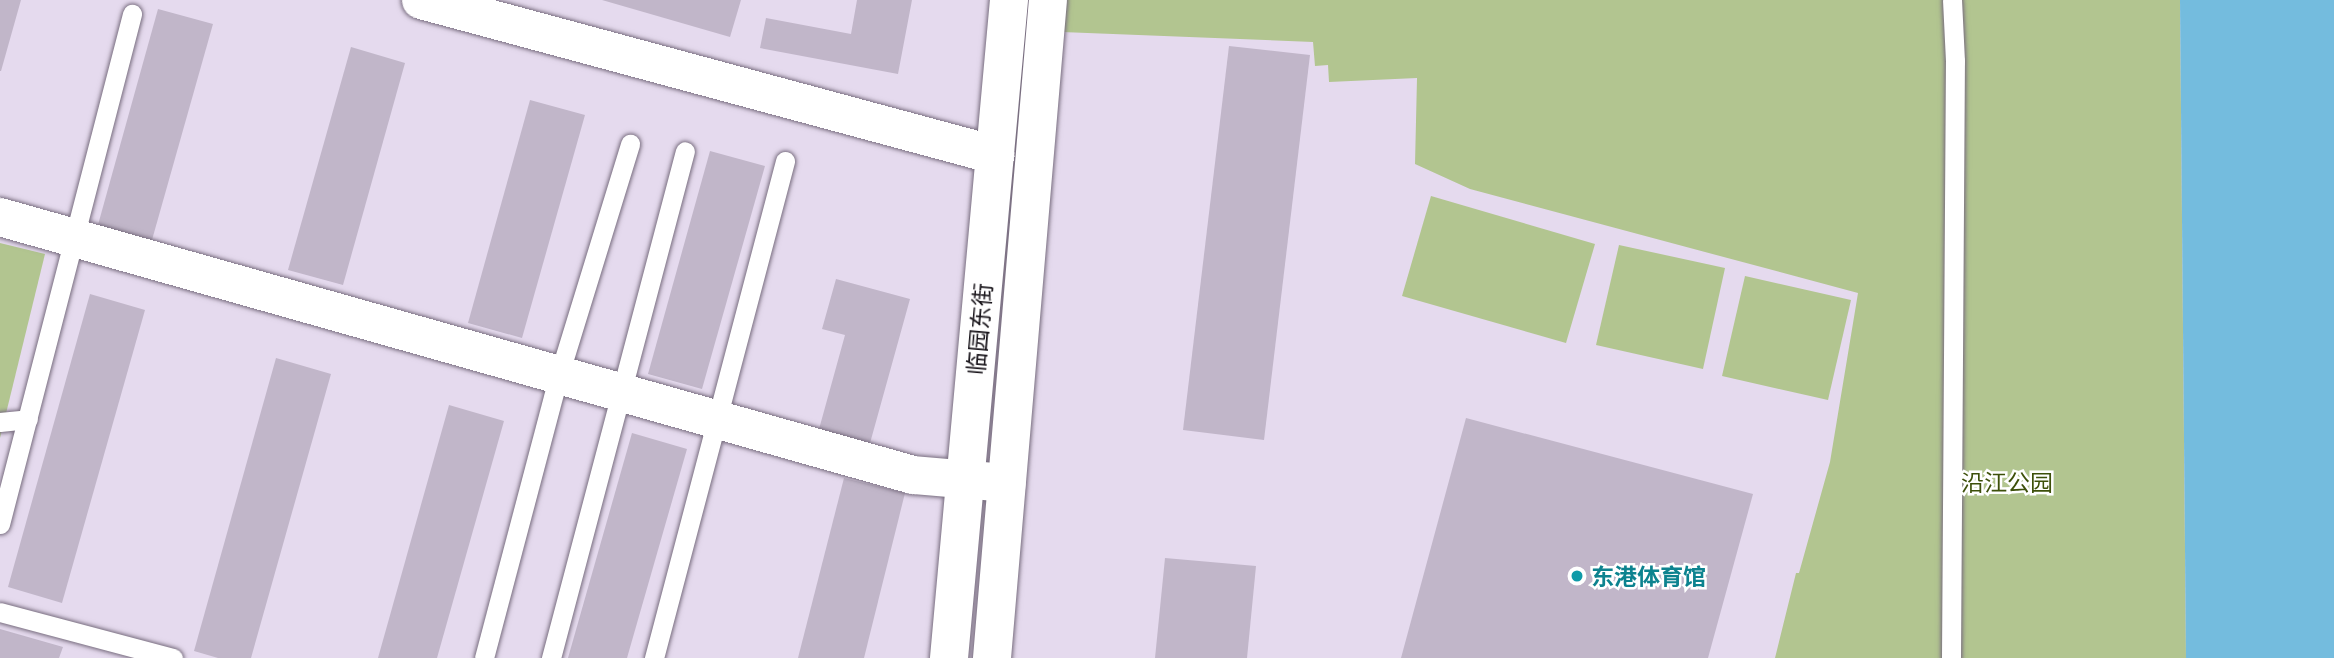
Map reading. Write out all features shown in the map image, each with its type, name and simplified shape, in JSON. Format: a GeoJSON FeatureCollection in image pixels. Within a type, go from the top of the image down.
{"type":"FeatureCollection","features":[{"type":"Feature","properties":{"kind":"street"},"geometry":{"type":"LineString","coordinates":[[421,0],[995,155]]}},
{"type":"Feature","properties":{"kind":"street","name":"临园东街"},"geometry":{"type":"LineString","coordinates":[[949,658],[1009,0]]}},
{"type":"Feature","properties":{"kind":"street","name":"临园东街"},"geometry":{"type":"LineString","coordinates":[[992,658],[1048,0]]}},
{"type":"Feature","properties":{"kind":"street"},"geometry":{"type":"LineString","coordinates":[[4,225],[74,237],[913,475],[1007,483]]}},
{"type":"Feature","properties":{"kind":"lane"},"geometry":{"type":"LineString","coordinates":[[1951,0],[1955,61],[1951,658]]}},
{"type":"Feature","properties":{"kind":"lane"},"geometry":{"type":"LineString","coordinates":[[0,524],[132,14]]}},
{"type":"Feature","properties":{"kind":"lane"},"geometry":{"type":"LineString","coordinates":[[484,658],[559,375],[630,144]]}},
{"type":"Feature","properties":{"kind":"lane"},"geometry":{"type":"LineString","coordinates":[[551,658],[685,151]]}},
{"type":"Feature","properties":{"kind":"lane"},"geometry":{"type":"LineString","coordinates":[[654,658],[785,161]]}},
{"type":"Feature","properties":{"kind":"lane"},"geometry":{"type":"LineString","coordinates":[[0,422],[27,419]]}},
{"type":"Feature","properties":{"kind":"lane"},"geometry":{"type":"LineString","coordinates":[[0,612],[173,658]]}},
{"type":"Feature","properties":{"kind":"green space","name":"沿江公园"},"geometry":{"type":"Polygon","coordinates":[[[1065,0],[2180,0],[2186,658],[1775,658],[1796,573],[1799,573],[1830,462],[1858,293],[1470,189],[1415,164],[1417,78],[1329,82],[1328,65],[1315,66],[1313,42],[1062,32],[1065,0]]]}},
{"type":"Feature","properties":{"kind":"green space"},"geometry":{"type":"Polygon","coordinates":[[[1431,196],[1595,244],[1566,343],[1402,296],[1431,196]]]}},
{"type":"Feature","properties":{"kind":"green space"},"geometry":{"type":"Polygon","coordinates":[[[0,243],[45,254],[0,438],[0,243]]]}},
{"type":"Feature","properties":{"kind":"green space"},"geometry":{"type":"Polygon","coordinates":[[[1619,245],[1725,268],[1703,369],[1596,345],[1619,245]]]}},
{"type":"Feature","properties":{"kind":"green space"},"geometry":{"type":"Polygon","coordinates":[[[1745,276],[1851,300],[1828,400],[1722,376],[1745,276]]]}},
{"type":"Feature","properties":{"kind":"water"},"geometry":{"type":"Polygon","coordinates":[[[2180,0],[2334,0],[2334,658],[2186,658],[2180,0]]]}},
{"type":"Feature","properties":{"kind":"building"},"geometry":{"type":"Polygon","coordinates":[[[0,0],[21,0],[1,71],[0,71],[0,0]]]}},
{"type":"Feature","properties":{"kind":"building"},"geometry":{"type":"Polygon","coordinates":[[[602,0],[741,0],[730,37],[602,0]]]}},
{"type":"Feature","properties":{"kind":"building"},"geometry":{"type":"Polygon","coordinates":[[[857,0],[912,0],[898,74],[760,48],[766,18],[851,34],[857,0]]]}},
{"type":"Feature","properties":{"kind":"building"},"geometry":{"type":"Polygon","coordinates":[[[158,9],[213,24],[150,247],[96,232],[158,9]]]}},
{"type":"Feature","properties":{"kind":"building"},"geometry":{"type":"Polygon","coordinates":[[[1229,46],[1310,55],[1264,440],[1183,430],[1229,46]]]}},
{"type":"Feature","properties":{"kind":"building"},"geometry":{"type":"Polygon","coordinates":[[[351,47],[405,63],[343,285],[288,270],[351,47]]]}},
{"type":"Feature","properties":{"kind":"building"},"geometry":{"type":"Polygon","coordinates":[[[530,100],[585,115],[522,338],[468,323],[530,100]]]}},
{"type":"Feature","properties":{"kind":"building"},"geometry":{"type":"Polygon","coordinates":[[[710,151],[765,166],[702,389],[648,374],[710,151]]]}},
{"type":"Feature","properties":{"kind":"building"},"geometry":{"type":"Polygon","coordinates":[[[836,279],[910,299],[867,454],[816,440],[845,335],[822,329],[836,279]]]}},
{"type":"Feature","properties":{"kind":"building"},"geometry":{"type":"Polygon","coordinates":[[[90,294],[145,310],[62,603],[8,587],[90,294]]]}},
{"type":"Feature","properties":{"kind":"building"},"geometry":{"type":"Polygon","coordinates":[[[276,358],[331,374],[251,658],[218,658],[194,651],[276,358]]]}},
{"type":"Feature","properties":{"kind":"building"},"geometry":{"type":"Polygon","coordinates":[[[449,405],[504,421],[437,658],[378,658],[449,405]]]}},
{"type":"Feature","properties":{"kind":"building","name":"东港体育馆"},"geometry":{"type":"Polygon","coordinates":[[[1466,418],[1753,494],[1708,658],[1401,658],[1466,418]]]}},
{"type":"Feature","properties":{"kind":"building"},"geometry":{"type":"Polygon","coordinates":[[[632,433],[687,449],[627,658],[568,658],[632,433]]]}},
{"type":"Feature","properties":{"kind":"building"},"geometry":{"type":"Polygon","coordinates":[[[844,478],[905,493],[864,658],[798,658],[844,478]]]}},
{"type":"Feature","properties":{"kind":"building"},"geometry":{"type":"Polygon","coordinates":[[[1165,558],[1256,566],[1247,658],[1155,658],[1165,558]]]}},
{"type":"Feature","properties":{"kind":"building"},"geometry":{"type":"Polygon","coordinates":[[[0,629],[63,647],[59,658],[0,658],[0,629]]]}},
{"type":"Feature","properties":{"kind":"place","name":"东港体育馆"},"geometry":{"type":"Point","coordinates":[1577,576]}}]}
